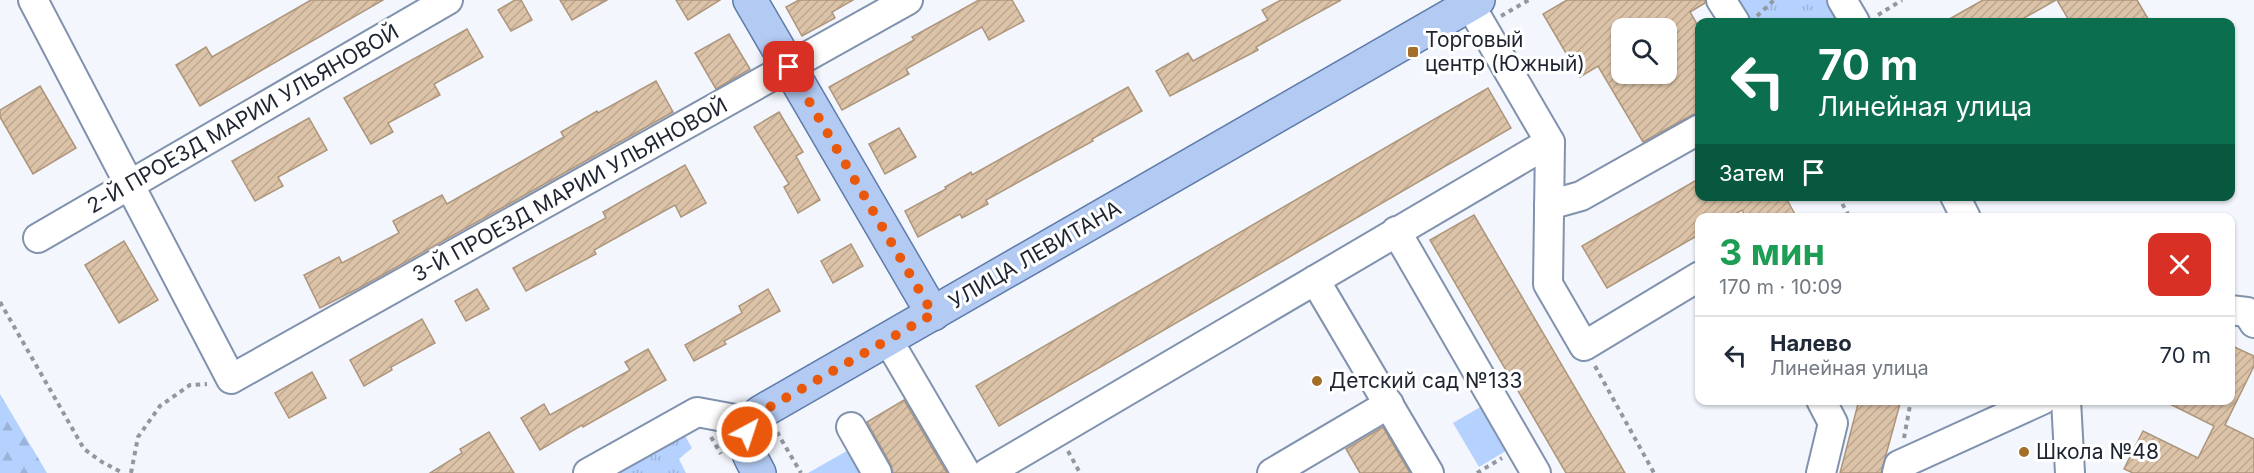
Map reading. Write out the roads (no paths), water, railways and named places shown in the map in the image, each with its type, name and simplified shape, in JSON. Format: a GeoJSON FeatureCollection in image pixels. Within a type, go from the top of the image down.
{"type":"FeatureCollection","features":[{"type":"Feature","properties":{"kind":"main road"},"geometry":{"type":"LineString","coordinates":[[750,0],[933,314]]}},
{"type":"Feature","properties":{"kind":"main road","name":"УЛИЦА ЛЕВИТАНА"},"geometry":{"type":"LineString","coordinates":[[765,428],[761,412],[1474,2]]}},
{"type":"Feature","properties":{"kind":"main road"},"geometry":{"type":"LineString","coordinates":[[759,473],[746,446],[746,435],[765,428]]}},
{"type":"Feature","properties":{"kind":"street"},"geometry":{"type":"LineString","coordinates":[[33,0],[129,185]]}},
{"type":"Feature","properties":{"kind":"street","name":"2-Й ПРОЕЗД МАРИИ УЛЬЯНОВОЙ"},"geometry":{"type":"LineString","coordinates":[[38,238],[448,0]]}},
{"type":"Feature","properties":{"kind":"street","name":"3-Й ПРОЕЗД МАРИИ УЛЬЯНОВОЙ"},"geometry":{"type":"LineString","coordinates":[[129,185],[231,379],[908,0]]}},
{"type":"Feature","properties":{"kind":"street"},"geometry":{"type":"LineString","coordinates":[[1721,0],[1732,18]]}},
{"type":"Feature","properties":{"kind":"street"},"geometry":{"type":"LineString","coordinates":[[1842,0],[1865,18]]}},
{"type":"Feature","properties":{"kind":"street"},"geometry":{"type":"LineString","coordinates":[[1474,2],[1550,142],[1548,284],[1584,346],[1695,279]]}},
{"type":"Feature","properties":{"kind":"street"},"geometry":{"type":"LineString","coordinates":[[1549,206],[1581,196],[1695,132]]}},
{"type":"Feature","properties":{"kind":"street"},"geometry":{"type":"LineString","coordinates":[[987,473],[1550,142]]}},
{"type":"Feature","properties":{"kind":"street"},"geometry":{"type":"LineString","coordinates":[[1396,231],[1536,473]]}},
{"type":"Feature","properties":{"kind":"street"},"geometry":{"type":"LineString","coordinates":[[1315,280],[1429,473]]}},
{"type":"Feature","properties":{"kind":"street"},"geometry":{"type":"LineString","coordinates":[[888,340],[966,473]]}},
{"type":"Feature","properties":{"kind":"street"},"geometry":{"type":"LineString","coordinates":[[1272,473],[1389,404]]}},
{"type":"Feature","properties":{"kind":"street"},"geometry":{"type":"LineString","coordinates":[[1821,473],[1833,423],[1824,405]]}},
{"type":"Feature","properties":{"kind":"street"},"geometry":{"type":"LineString","coordinates":[[1898,469],[2032,405]]}},
{"type":"Feature","properties":{"kind":"street"},"geometry":{"type":"LineString","coordinates":[[2066,405],[2070,473]]}},
{"type":"Feature","properties":{"kind":"street"},"geometry":{"type":"LineString","coordinates":[[588,473],[696,412],[765,428]]}},
{"type":"Feature","properties":{"kind":"street"},"geometry":{"type":"LineString","coordinates":[[850,427],[877,473]]}},
{"type":"Feature","properties":{"kind":"place","name":"Торговый центр (Южный)"},"geometry":{"type":"Point","coordinates":[1413,52]}},
{"type":"Feature","properties":{"kind":"place","name":"Детский сад №133"},"geometry":{"type":"Point","coordinates":[1317,381]}},
{"type":"Feature","properties":{"kind":"place","name":"Школа №48"},"geometry":{"type":"Point","coordinates":[2024,452]}}]}
